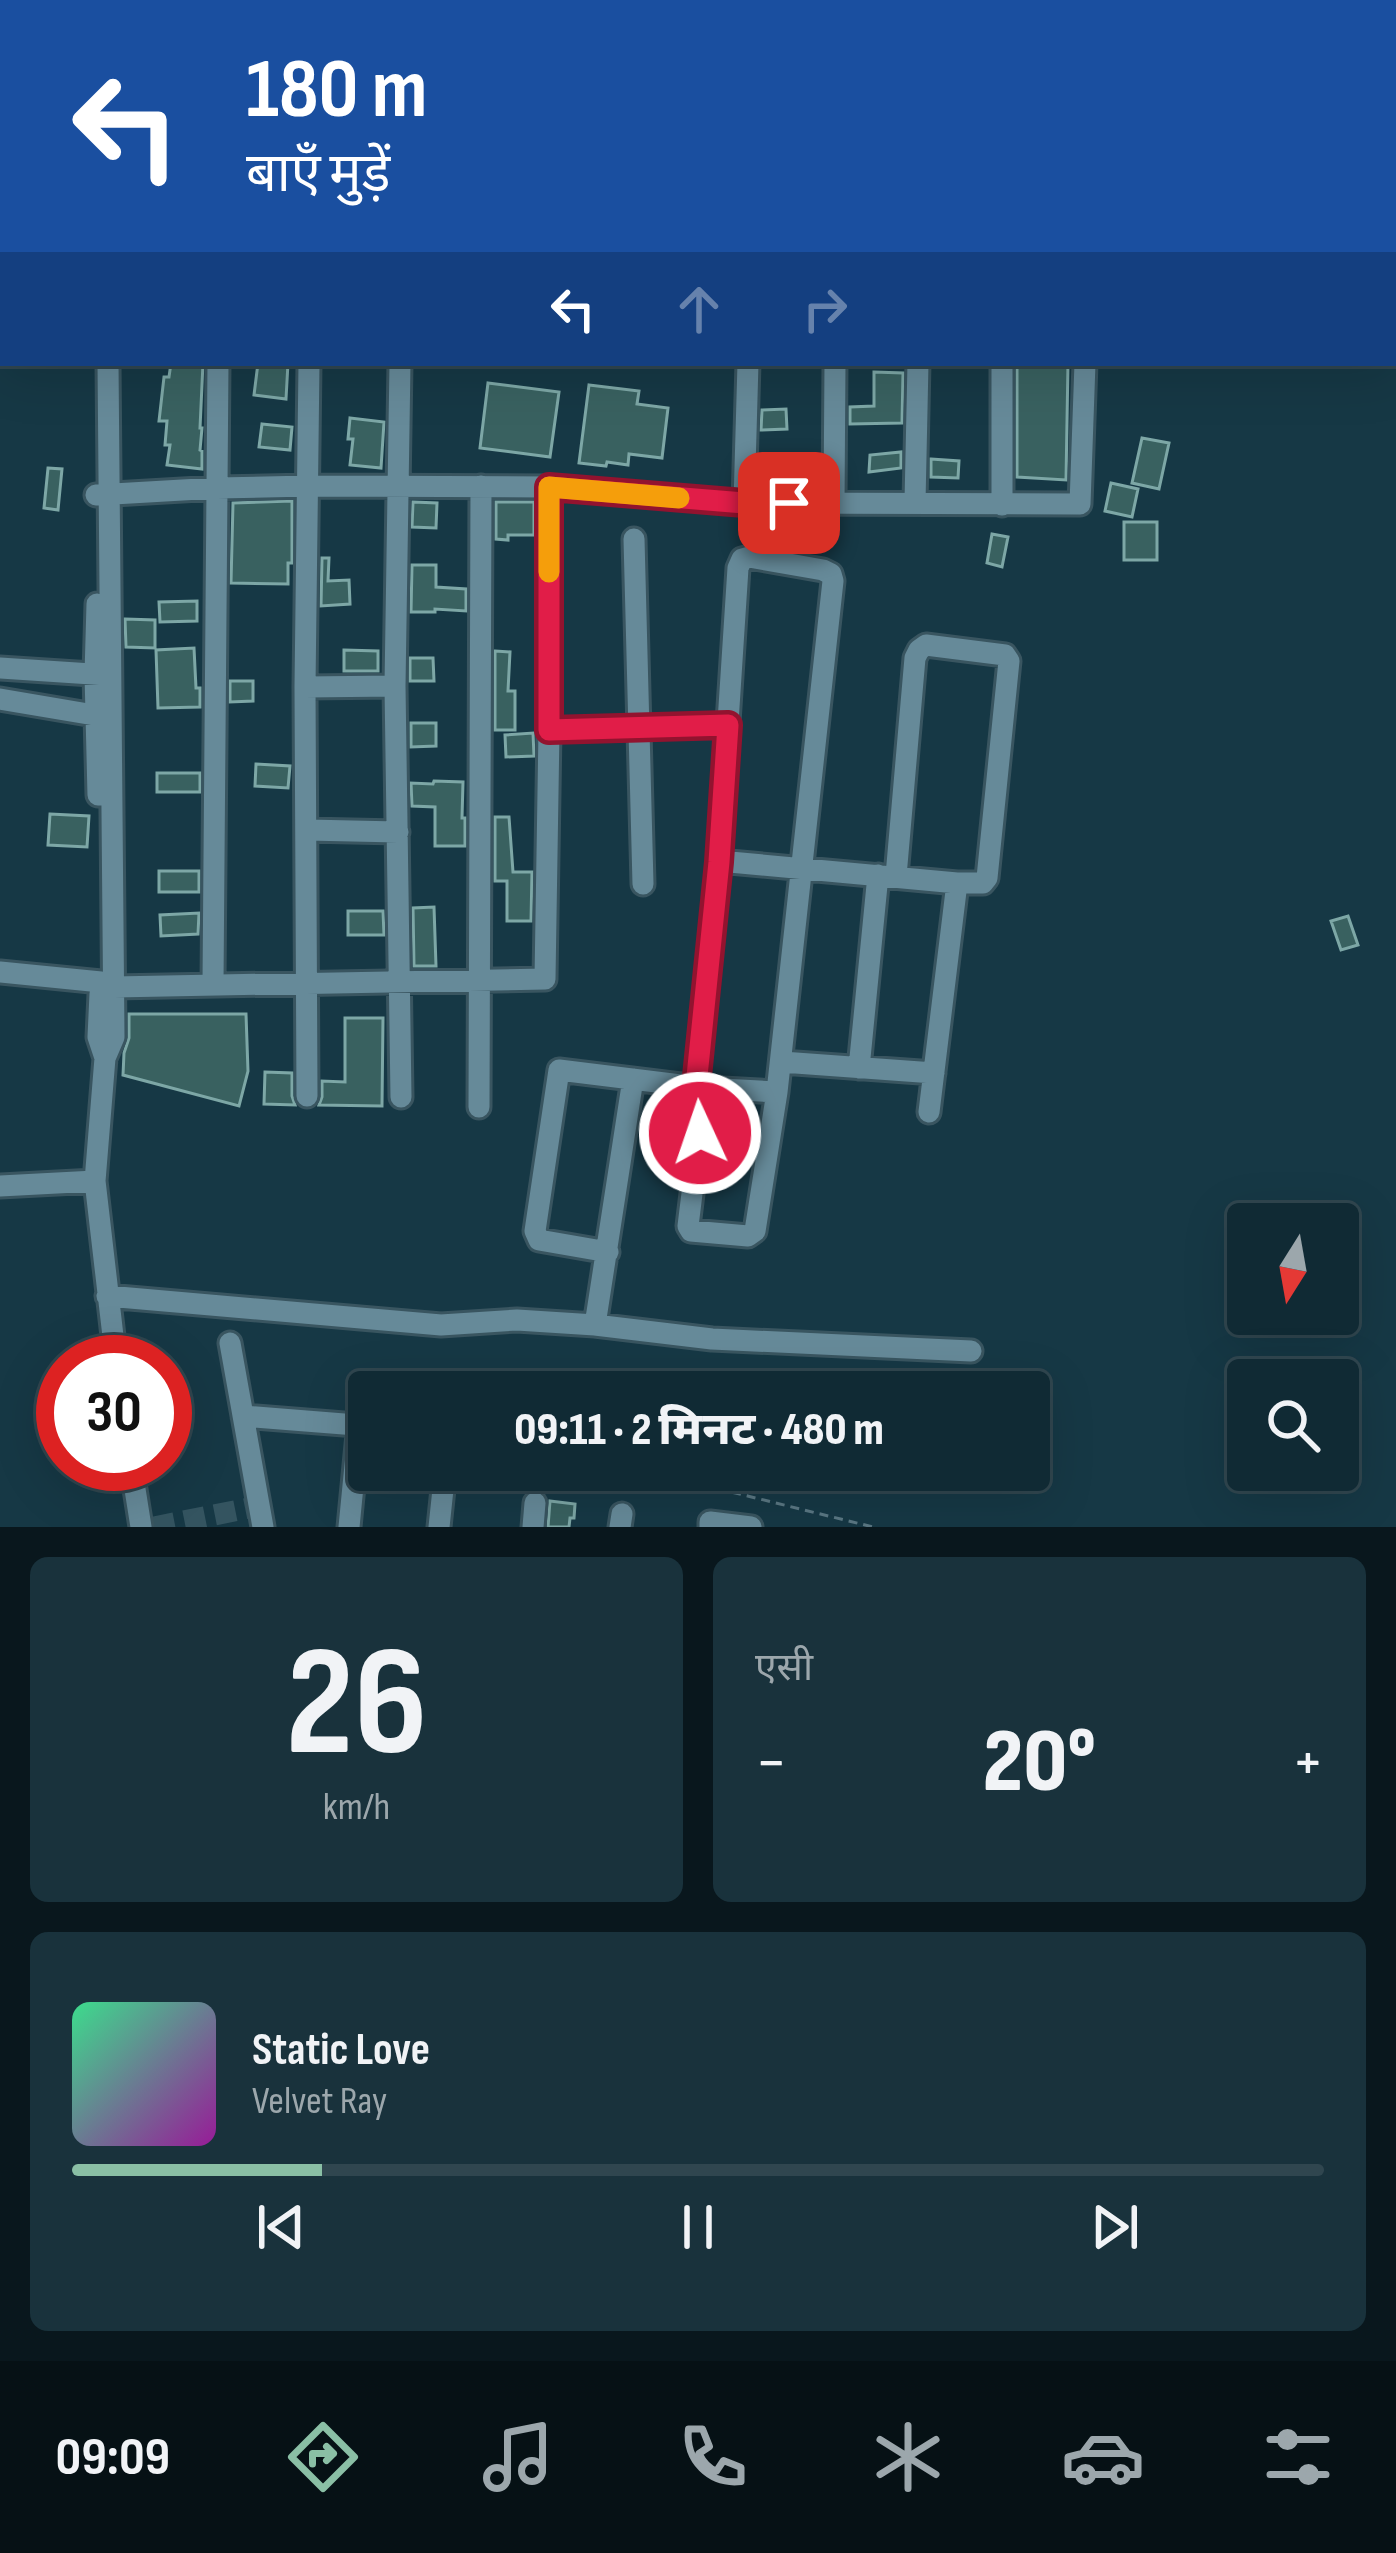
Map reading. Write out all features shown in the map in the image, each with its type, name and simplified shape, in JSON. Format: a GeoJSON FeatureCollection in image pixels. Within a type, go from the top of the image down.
{"type":"FeatureCollection","features":[{"type":"Feature","properties":{"kind":"street"},"geometry":{"type":"LineString","coordinates":[[97,366],[107,984],[114,1037],[105,1058],[95,1181],[112,1335]]}},
{"type":"Feature","properties":{"kind":"street"},"geometry":{"type":"LineString","coordinates":[[102,495],[108,366]]}},
{"type":"Feature","properties":{"kind":"street"},"geometry":{"type":"LineString","coordinates":[[213,984],[218,366]]}},
{"type":"Feature","properties":{"kind":"street"},"geometry":{"type":"LineString","coordinates":[[307,1096],[309,366]]}},
{"type":"Feature","properties":{"kind":"street"},"geometry":{"type":"LineString","coordinates":[[400,366],[395,686],[401,1097]]}},
{"type":"Feature","properties":{"kind":"street"},"geometry":{"type":"LineString","coordinates":[[744,503],[748,366]]}},
{"type":"Feature","properties":{"kind":"street"},"geometry":{"type":"LineString","coordinates":[[834,502],[836,366]]}},
{"type":"Feature","properties":{"kind":"street"},"geometry":{"type":"LineString","coordinates":[[915,502],[918,366]]}},
{"type":"Feature","properties":{"kind":"street"},"geometry":{"type":"LineString","coordinates":[[1002,366],[1002,505]]}},
{"type":"Feature","properties":{"kind":"street"},"geometry":{"type":"LineString","coordinates":[[102,495],[217,488],[481,486],[744,503],[1080,504],[1084,366]]}},
{"type":"Feature","properties":{"kind":"street"},"geometry":{"type":"LineString","coordinates":[[479,1107],[481,486]]}},
{"type":"Feature","properties":{"kind":"street"},"geometry":{"type":"LineString","coordinates":[[0,972],[107,984],[545,979],[549,487]]}},
{"type":"Feature","properties":{"kind":"street"},"geometry":{"type":"LineString","coordinates":[[634,539],[643,884]]}},
{"type":"Feature","properties":{"kind":"street"},"geometry":{"type":"LineString","coordinates":[[749,557],[831,574],[782,1062],[755,1231],[748,1236],[701,1234],[688,1226],[719,862],[738,568],[749,557]]}},
{"type":"Feature","properties":{"kind":"street"},"geometry":{"type":"LineString","coordinates":[[719,862],[887,876],[957,884],[983,883],[1009,662],[1005,655],[926,645],[915,658],[887,876],[859,1068]]}},
{"type":"Feature","properties":{"kind":"street"},"geometry":{"type":"LineString","coordinates":[[0,668],[103,675]]}},
{"type":"Feature","properties":{"kind":"street"},"geometry":{"type":"LineString","coordinates":[[305,687],[395,686]]}},
{"type":"Feature","properties":{"kind":"street"},"geometry":{"type":"LineString","coordinates":[[0,699],[105,717]]}},
{"type":"Feature","properties":{"kind":"street"},"geometry":{"type":"LineString","coordinates":[[549,730],[728,725]]}},
{"type":"Feature","properties":{"kind":"street"},"geometry":{"type":"LineString","coordinates":[[308,830],[398,832]]}},
{"type":"Feature","properties":{"kind":"street"},"geometry":{"type":"LineString","coordinates":[[928,1112],[957,884]]}},
{"type":"Feature","properties":{"kind":"street"},"geometry":{"type":"LineString","coordinates":[[782,1062],[934,1073]]}},
{"type":"Feature","properties":{"kind":"street"},"geometry":{"type":"LineString","coordinates":[[608,1252],[539,1240],[535,1231],[559,1070],[777,1092]]}},
{"type":"Feature","properties":{"kind":"street"},"geometry":{"type":"LineString","coordinates":[[596,1325],[633,1078]]}},
{"type":"Feature","properties":{"kind":"street"},"geometry":{"type":"LineString","coordinates":[[0,1186],[95,1181]]}},
{"type":"Feature","properties":{"kind":"street"},"geometry":{"type":"LineString","coordinates":[[107,1296],[441,1325],[517,1320],[712,1339],[971,1351]]}},
{"type":"Feature","properties":{"kind":"street"},"geometry":{"type":"LineString","coordinates":[[230,1342],[262,1527]]}},
{"type":"Feature","properties":{"kind":"street"},"geometry":{"type":"LineString","coordinates":[[243,1416],[348,1424]]}},
{"type":"Feature","properties":{"kind":"street"},"geometry":{"type":"LineString","coordinates":[[135,1491],[141,1527]]}},
{"type":"Feature","properties":{"kind":"street"},"geometry":{"type":"LineString","coordinates":[[350,1527],[355,1491]]}},
{"type":"Feature","properties":{"kind":"street"},"geometry":{"type":"LineString","coordinates":[[439,1527],[443,1491]]}},
{"type":"Feature","properties":{"kind":"street"},"geometry":{"type":"LineString","coordinates":[[533,1527],[535,1503]]}},
{"type":"Feature","properties":{"kind":"street"},"geometry":{"type":"LineString","coordinates":[[710,1527],[710,1522],[751,1527]]}},
{"type":"Feature","properties":{"kind":"path"},"geometry":{"type":"LineString","coordinates":[[727,1491],[873,1527]]}},
{"type":"Feature","properties":{"kind":"building"},"geometry":{"type":"Polygon","coordinates":[[[171,366],[203,366],[202,469],[167,465],[167,421],[159,421],[164,377],[169,377],[171,366]]]}},
{"type":"Feature","properties":{"kind":"building"},"geometry":{"type":"Polygon","coordinates":[[[258,366],[288,366],[286,399],[254,395],[258,366]]]}},
{"type":"Feature","properties":{"kind":"building"},"geometry":{"type":"Polygon","coordinates":[[[1017,366],[1068,366],[1066,480],[1017,477],[1017,366]]]}},
{"type":"Feature","properties":{"kind":"building"},"geometry":{"type":"Polygon","coordinates":[[[874,372],[903,373],[902,423],[850,424],[850,407],[874,406],[874,372]]]}},
{"type":"Feature","properties":{"kind":"building"},"geometry":{"type":"Polygon","coordinates":[[[488,383],[559,392],[550,457],[480,448],[488,383]]]}},
{"type":"Feature","properties":{"kind":"building"},"geometry":{"type":"Polygon","coordinates":[[[589,385],[639,391],[637,404],[668,408],[662,458],[629,454],[628,465],[579,463],[589,385]]]}},
{"type":"Feature","properties":{"kind":"building"},"geometry":{"type":"Polygon","coordinates":[[[786,409],[787,429],[761,430],[762,410],[786,409]]]}},
{"type":"Feature","properties":{"kind":"building"},"geometry":{"type":"Polygon","coordinates":[[[350,418],[384,422],[381,468],[350,465],[350,418]]]}},
{"type":"Feature","properties":{"kind":"building"},"geometry":{"type":"Polygon","coordinates":[[[262,424],[292,427],[290,450],[259,447],[262,424]]]}},
{"type":"Feature","properties":{"kind":"building"},"geometry":{"type":"Polygon","coordinates":[[[1142,438],[1169,443],[1159,489],[1132,483],[1142,438]]]}},
{"type":"Feature","properties":{"kind":"building"},"geometry":{"type":"Polygon","coordinates":[[[901,452],[901,468],[869,472],[870,455],[901,452]]]}},
{"type":"Feature","properties":{"kind":"building"},"geometry":{"type":"Polygon","coordinates":[[[931,459],[959,461],[958,478],[931,477],[931,459]]]}},
{"type":"Feature","properties":{"kind":"building"},"geometry":{"type":"Polygon","coordinates":[[[48,468],[62,469],[58,510],[44,508],[48,468]]]}},
{"type":"Feature","properties":{"kind":"building"},"geometry":{"type":"Polygon","coordinates":[[[1111,483],[1138,489],[1132,517],[1105,511],[1111,483]]]}},
{"type":"Feature","properties":{"kind":"building"},"geometry":{"type":"Polygon","coordinates":[[[292,501],[288,584],[231,583],[233,503],[292,501]]]}},
{"type":"Feature","properties":{"kind":"building"},"geometry":{"type":"Polygon","coordinates":[[[413,502],[437,503],[436,528],[412,527],[413,502]]]}},
{"type":"Feature","properties":{"kind":"building"},"geometry":{"type":"Polygon","coordinates":[[[496,502],[534,502],[534,535],[496,539],[496,502]]]}},
{"type":"Feature","properties":{"kind":"building"},"geometry":{"type":"Polygon","coordinates":[[[1124,522],[1157,522],[1157,560],[1124,560],[1124,522]]]}},
{"type":"Feature","properties":{"kind":"building"},"geometry":{"type":"Polygon","coordinates":[[[992,534],[1008,537],[1002,567],[987,563],[992,534]]]}},
{"type":"Feature","properties":{"kind":"building"},"geometry":{"type":"Polygon","coordinates":[[[322,558],[329,558],[328,581],[349,580],[350,604],[321,606],[322,558]]]}},
{"type":"Feature","properties":{"kind":"building"},"geometry":{"type":"Polygon","coordinates":[[[412,565],[436,565],[436,587],[466,589],[466,611],[411,612],[412,565]]]}},
{"type":"Feature","properties":{"kind":"building"},"geometry":{"type":"Polygon","coordinates":[[[197,601],[197,621],[160,622],[159,602],[197,601]]]}},
{"type":"Feature","properties":{"kind":"building"},"geometry":{"type":"Polygon","coordinates":[[[125,619],[155,620],[155,648],[126,647],[125,619]]]}},
{"type":"Feature","properties":{"kind":"building"},"geometry":{"type":"Polygon","coordinates":[[[194,648],[200,707],[158,708],[156,650],[194,648]]]}},
{"type":"Feature","properties":{"kind":"building"},"geometry":{"type":"Polygon","coordinates":[[[344,650],[378,651],[378,671],[344,671],[344,650]]]}},
{"type":"Feature","properties":{"kind":"building"},"geometry":{"type":"Polygon","coordinates":[[[495,651],[510,652],[508,691],[515,691],[515,730],[495,730],[495,651]]]}},
{"type":"Feature","properties":{"kind":"building"},"geometry":{"type":"Polygon","coordinates":[[[410,658],[433,658],[434,681],[410,681],[410,658]]]}},
{"type":"Feature","properties":{"kind":"building"},"geometry":{"type":"Polygon","coordinates":[[[230,681],[253,681],[253,701],[230,702],[230,681]]]}},
{"type":"Feature","properties":{"kind":"building"},"geometry":{"type":"Polygon","coordinates":[[[411,723],[436,723],[436,746],[411,747],[411,723]]]}},
{"type":"Feature","properties":{"kind":"building"},"geometry":{"type":"Polygon","coordinates":[[[533,733],[534,756],[506,757],[505,735],[533,733]]]}},
{"type":"Feature","properties":{"kind":"building"},"geometry":{"type":"Polygon","coordinates":[[[256,764],[290,766],[288,788],[255,786],[256,764]]]}},
{"type":"Feature","properties":{"kind":"building"},"geometry":{"type":"Polygon","coordinates":[[[157,773],[200,773],[200,792],[157,792],[157,773]]]}},
{"type":"Feature","properties":{"kind":"building"},"geometry":{"type":"Polygon","coordinates":[[[463,782],[465,846],[435,846],[435,807],[412,806],[411,783],[463,782]]]}},
{"type":"Feature","properties":{"kind":"building"},"geometry":{"type":"Polygon","coordinates":[[[50,814],[89,816],[87,847],[48,845],[50,814]]]}},
{"type":"Feature","properties":{"kind":"building"},"geometry":{"type":"Polygon","coordinates":[[[495,817],[509,817],[513,872],[532,872],[531,921],[507,921],[507,881],[495,881],[495,817]]]}},
{"type":"Feature","properties":{"kind":"building"},"geometry":{"type":"Polygon","coordinates":[[[159,871],[199,871],[199,892],[159,892],[159,871]]]}},
{"type":"Feature","properties":{"kind":"building"},"geometry":{"type":"Polygon","coordinates":[[[434,907],[436,966],[414,966],[413,908],[434,907]]]}},
{"type":"Feature","properties":{"kind":"building"},"geometry":{"type":"Polygon","coordinates":[[[348,911],[383,911],[384,935],[348,935],[348,911]]]}},
{"type":"Feature","properties":{"kind":"building"},"geometry":{"type":"Polygon","coordinates":[[[199,913],[198,934],[161,936],[160,915],[199,913]]]}},
{"type":"Feature","properties":{"kind":"building"},"geometry":{"type":"Polygon","coordinates":[[[1348,916],[1358,945],[1341,950],[1331,921],[1348,916]]]}},
{"type":"Feature","properties":{"kind":"building"},"geometry":{"type":"Polygon","coordinates":[[[129,1014],[246,1014],[248,1071],[239,1106],[123,1075],[129,1014]]]}},
{"type":"Feature","properties":{"kind":"building"},"geometry":{"type":"Polygon","coordinates":[[[345,1018],[383,1018],[382,1106],[319,1105],[322,1081],[345,1082],[345,1018]]]}},
{"type":"Feature","properties":{"kind":"building"},"geometry":{"type":"Polygon","coordinates":[[[265,1072],[292,1073],[295,1105],[264,1104],[265,1072]]]}},
{"type":"Feature","properties":{"kind":"building"},"geometry":{"type":"Polygon","coordinates":[[[550,1501],[575,1504],[569,1527],[548,1527],[550,1501]]]}},
{"type":"Feature","properties":{"kind":"tunnel"},"geometry":{"type":"LineString","coordinates":[[154,1527],[259,1506]]}},
{"type":"Feature","properties":{"kind":"slow traffic"},"geometry":{"type":"LineString","coordinates":[[549,572],[549,487],[679,498]]}},
{"type":"Feature","properties":{"kind":"route"},"geometry":{"type":"LineString","coordinates":[[700,1133],[705,1088],[696,1086],[728,725],[549,730],[549,487],[789,503]]}}]}
